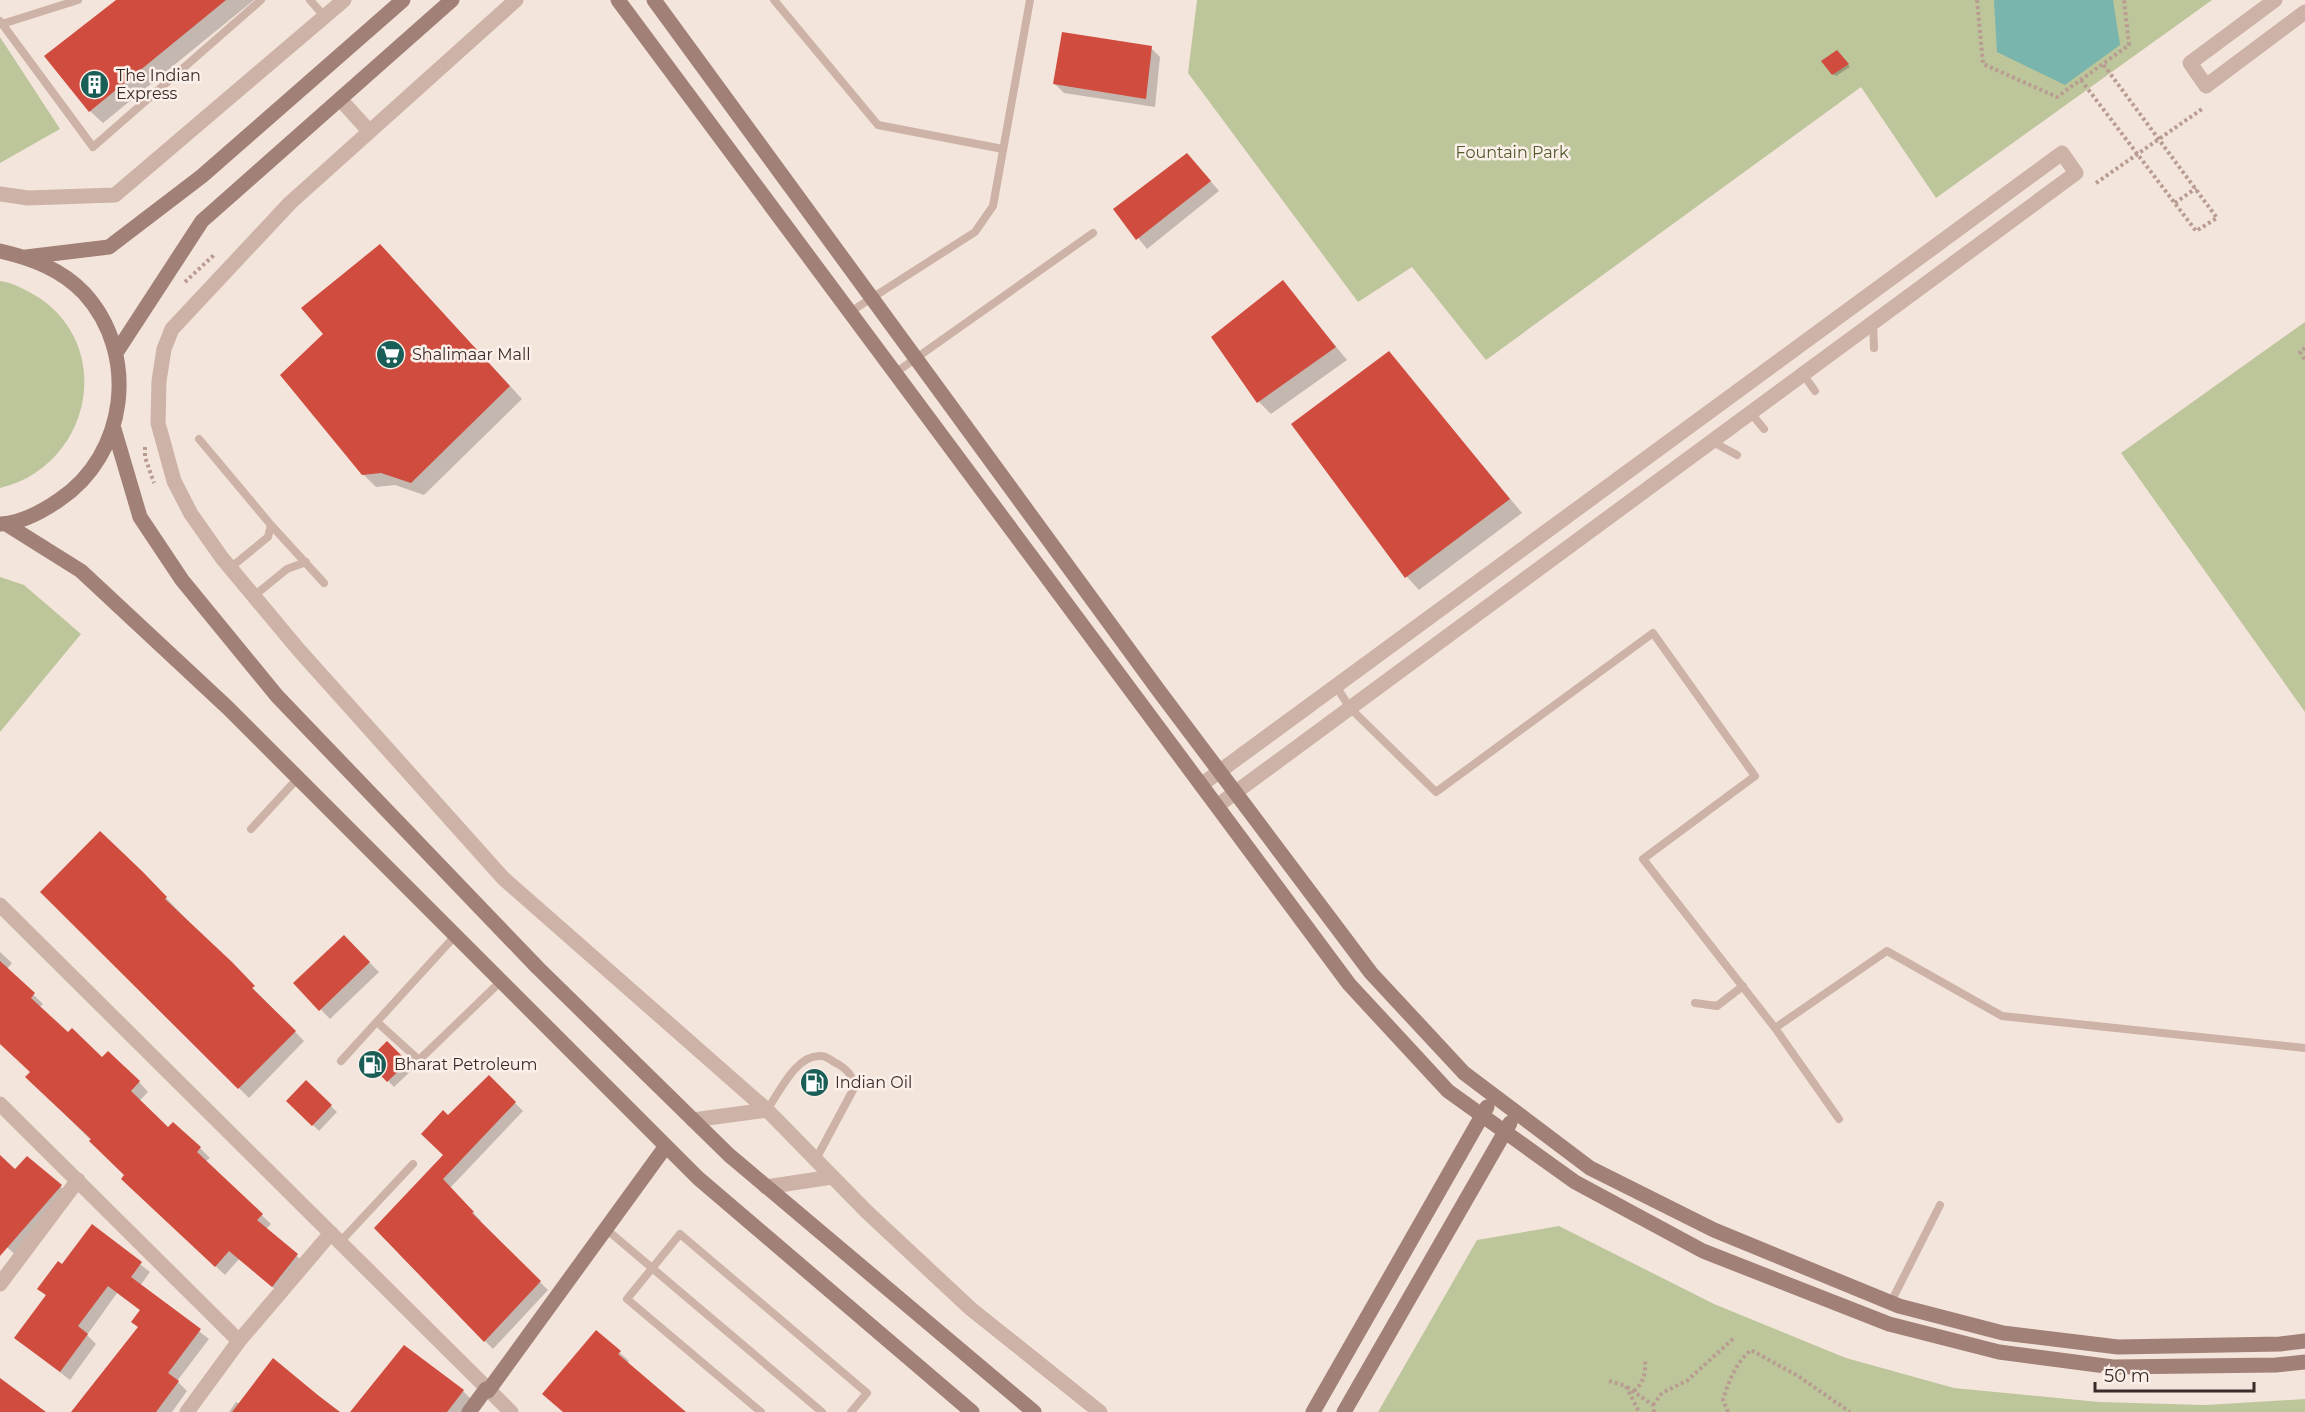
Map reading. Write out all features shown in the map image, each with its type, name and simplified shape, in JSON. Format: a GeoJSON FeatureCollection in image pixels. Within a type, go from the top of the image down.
{"type":"FeatureCollection","features":[{"type":"Feature","properties":{"kind":"street"},"geometry":{"type":"LineString","coordinates":[[0,194],[28,198],[115,195],[344,0]]}},
{"type":"Feature","properties":{"kind":"street"},"geometry":{"type":"LineString","coordinates":[[26,257],[109,247],[202,176],[403,0]]}},
{"type":"Feature","properties":{"kind":"street"},"geometry":{"type":"LineString","coordinates":[[116,353],[202,221],[453,0]]}},
{"type":"Feature","properties":{"kind":"street"},"geometry":{"type":"LineString","coordinates":[[516,0],[290,203],[172,329],[164,349],[159,381],[158,423],[174,482],[191,514],[230,568],[391,756],[503,878],[767,1110],[832,1177],[971,1309],[1100,1412]]}},
{"type":"Feature","properties":{"kind":"street"},"geometry":{"type":"LineString","coordinates":[[618,0],[1349,984],[1448,1091],[1575,1182],[1703,1251],[1889,1324],[1999,1352],[2112,1367],[2276,1365],[2305,1362]]}},
{"type":"Feature","properties":{"kind":"street"},"geometry":{"type":"LineString","coordinates":[[654,0],[1235,792],[1371,973],[1464,1073],[1590,1168],[1714,1230],[1891,1302],[2003,1333],[2118,1347],[2280,1344],[2305,1341]]}},
{"type":"Feature","properties":{"kind":"street"},"geometry":{"type":"LineString","coordinates":[[2275,0],[2190,63],[2206,86],[2305,12]]}},
{"type":"Feature","properties":{"kind":"street"},"geometry":{"type":"LineString","coordinates":[[340,99],[369,131]]}},
{"type":"Feature","properties":{"kind":"street"},"geometry":{"type":"LineString","coordinates":[[1201,785],[2062,153],[2076,172],[1217,806]]}},
{"type":"Feature","properties":{"kind":"street"},"geometry":{"type":"LineString","coordinates":[[2037,171],[2052,190]]}},
{"type":"Feature","properties":{"kind":"street"},"geometry":{"type":"LineString","coordinates":[[1985,210],[1998,230]]}},
{"type":"Feature","properties":{"kind":"street"},"geometry":{"type":"LineString","coordinates":[[0,251],[26,257],[58,272],[84,294],[104,321],[116,353],[120,392],[114,429],[98,463],[73,491],[42,512],[3,524]]}},
{"type":"Feature","properties":{"kind":"street"},"geometry":{"type":"LineString","coordinates":[[114,429],[140,516],[182,580],[277,696],[538,968],[693,1120],[766,1187],[1034,1412]]}},
{"type":"Feature","properties":{"kind":"street"},"geometry":{"type":"LineString","coordinates":[[3,524],[81,571],[228,708],[698,1178],[972,1412]]}},
{"type":"Feature","properties":{"kind":"street"},"geometry":{"type":"LineString","coordinates":[[0,905],[511,1412]]}},
{"type":"Feature","properties":{"kind":"street"},"geometry":{"type":"LineString","coordinates":[[1313,1412],[1493,1095]]}},
{"type":"Feature","properties":{"kind":"street"},"geometry":{"type":"LineString","coordinates":[[0,1104],[239,1341]]}},
{"type":"Feature","properties":{"kind":"street"},"geometry":{"type":"LineString","coordinates":[[693,1120],[767,1110]]}},
{"type":"Feature","properties":{"kind":"street"},"geometry":{"type":"LineString","coordinates":[[1344,1412],[1516,1112]]}},
{"type":"Feature","properties":{"kind":"street"},"geometry":{"type":"LineString","coordinates":[[469,1412],[486,1389],[488,1391],[666,1146]]}},
{"type":"Feature","properties":{"kind":"street"},"geometry":{"type":"LineString","coordinates":[[766,1187],[832,1177]]}},
{"type":"Feature","properties":{"kind":"street"},"geometry":{"type":"LineString","coordinates":[[0,1284],[78,1180]]}},
{"type":"Feature","properties":{"kind":"street"},"geometry":{"type":"LineString","coordinates":[[188,1412],[239,1341],[336,1238]]}},
{"type":"Feature","properties":{"kind":"street"},"geometry":{"type":"LineString","coordinates":[[1392,1273],[1416,1287]]}},
{"type":"Feature","properties":{"kind":"lane"},"geometry":{"type":"LineString","coordinates":[[78,0],[1,22],[93,147],[261,0]]}},
{"type":"Feature","properties":{"kind":"lane"},"geometry":{"type":"LineString","coordinates":[[310,0],[325,17]]}},
{"type":"Feature","properties":{"kind":"lane"},"geometry":{"type":"LineString","coordinates":[[774,0],[878,125],[1003,149]]}},
{"type":"Feature","properties":{"kind":"lane"},"geometry":{"type":"LineString","coordinates":[[850,312],[975,232],[993,206],[1030,0]]}},
{"type":"Feature","properties":{"kind":"lane"},"geometry":{"type":"LineString","coordinates":[[895,373],[1093,233]]}},
{"type":"Feature","properties":{"kind":"lane"},"geometry":{"type":"LineString","coordinates":[[1873,321],[1874,348]]}},
{"type":"Feature","properties":{"kind":"lane"},"geometry":{"type":"LineString","coordinates":[[1803,374],[1815,391]]}},
{"type":"Feature","properties":{"kind":"lane"},"geometry":{"type":"LineString","coordinates":[[1750,412],[1764,429]]}},
{"type":"Feature","properties":{"kind":"lane"},"geometry":{"type":"LineString","coordinates":[[199,439],[271,525],[324,583]]}},
{"type":"Feature","properties":{"kind":"lane"},"geometry":{"type":"LineString","coordinates":[[1711,441],[1737,455]]}},
{"type":"Feature","properties":{"kind":"lane"},"geometry":{"type":"LineString","coordinates":[[230,568],[268,537],[271,525]]}},
{"type":"Feature","properties":{"kind":"lane"},"geometry":{"type":"LineString","coordinates":[[254,596],[287,569],[306,562]]}},
{"type":"Feature","properties":{"kind":"lane"},"geometry":{"type":"LineString","coordinates":[[1336,686],[1350,708],[1436,792],[1653,633],[1755,776],[1643,859],[1775,1028],[1839,1119]]}},
{"type":"Feature","properties":{"kind":"lane"},"geometry":{"type":"LineString","coordinates":[[251,829],[298,778]]}},
{"type":"Feature","properties":{"kind":"lane"},"geometry":{"type":"LineString","coordinates":[[341,1061],[455,936]]}},
{"type":"Feature","properties":{"kind":"lane"},"geometry":{"type":"LineString","coordinates":[[1775,1028],[1887,951],[2002,1016],[2305,1048]]}},
{"type":"Feature","properties":{"kind":"lane"},"geometry":{"type":"LineString","coordinates":[[376,1022],[419,1060],[500,982]]}},
{"type":"Feature","properties":{"kind":"lane"},"geometry":{"type":"LineString","coordinates":[[1695,1003],[1717,1006],[1743,986]]}},
{"type":"Feature","properties":{"kind":"lane"},"geometry":{"type":"LineString","coordinates":[[767,1110],[796,1067],[810,1057],[823,1056],[847,1070],[854,1079],[854,1090],[816,1159]]}},
{"type":"Feature","properties":{"kind":"lane"},"geometry":{"type":"LineString","coordinates":[[336,1238],[413,1164]]}},
{"type":"Feature","properties":{"kind":"lane"},"geometry":{"type":"LineString","coordinates":[[1891,1302],[1940,1205]]}},
{"type":"Feature","properties":{"kind":"lane"},"geometry":{"type":"LineString","coordinates":[[606,1229],[822,1412]]}},
{"type":"Feature","properties":{"kind":"lane"},"geometry":{"type":"LineString","coordinates":[[761,1412],[627,1299],[680,1234],[867,1393],[851,1412]]}},
{"type":"Feature","properties":{"kind":"path"},"geometry":{"type":"LineString","coordinates":[[1977,0],[1983,64],[2057,97],[2129,45],[2124,0]]}},
{"type":"Feature","properties":{"kind":"path"},"geometry":{"type":"LineString","coordinates":[[2081,80],[2196,231],[2217,218],[2103,64]]}},
{"type":"Feature","properties":{"kind":"path"},"geometry":{"type":"LineString","coordinates":[[2096,183],[2202,109]]}},
{"type":"Feature","properties":{"kind":"path"},"geometry":{"type":"LineString","coordinates":[[2175,203],[2196,188]]}},
{"type":"Feature","properties":{"kind":"path"},"geometry":{"type":"LineString","coordinates":[[2305,348],[2300,352],[2305,360]]}},
{"type":"Feature","properties":{"kind":"path"},"geometry":{"type":"LineString","coordinates":[[1653,1406],[1662,1393],[1688,1380],[1735,1337]]}},
{"type":"Feature","properties":{"kind":"path"},"geometry":{"type":"LineString","coordinates":[[1728,1412],[1723,1400],[1727,1385],[1744,1355],[1751,1350],[1798,1376],[1850,1412]]}},
{"type":"Feature","properties":{"kind":"path"},"geometry":{"type":"LineString","coordinates":[[1634,1391],[1641,1386],[1646,1370],[1645,1359]]}},
{"type":"Feature","properties":{"kind":"path"},"geometry":{"type":"LineString","coordinates":[[1609,1381],[1634,1391],[1653,1406],[1654,1412]]}},
{"type":"Feature","properties":{"kind":"path"},"geometry":{"type":"LineString","coordinates":[[1626,1386],[1639,1412]]}},
{"type":"Feature","properties":{"kind":"green space","name":"Fountain Park"},"geometry":{"type":"Polygon","coordinates":[[[1197,0],[2212,0],[1936,198],[1861,87],[1486,360],[1412,267],[1358,302],[1188,73],[1197,0]]]}},
{"type":"Feature","properties":{"kind":"green space"},"geometry":{"type":"Polygon","coordinates":[[[0,37],[60,129],[0,163],[0,37]]]}},
{"type":"Feature","properties":{"kind":"green space"},"geometry":{"type":"Polygon","coordinates":[[[0,281],[15,285],[38,297],[63,319],[78,346],[84,375],[82,404],[72,432],[55,457],[30,476],[0,488],[0,281]]]}},
{"type":"Feature","properties":{"kind":"green space"},"geometry":{"type":"Polygon","coordinates":[[[2305,322],[2305,712],[2121,453],[2305,322]]]}},
{"type":"Feature","properties":{"kind":"green space"},"geometry":{"type":"Polygon","coordinates":[[[0,577],[24,585],[81,634],[0,732],[0,577]]]}},
{"type":"Feature","properties":{"kind":"green space"},"geometry":{"type":"Polygon","coordinates":[[[1559,1226],[1714,1304],[1846,1358],[1954,1388],[2099,1402],[2205,1405],[2305,1399],[2305,1412],[1378,1412],[1477,1240],[1559,1226]]]}},
{"type":"Feature","properties":{"kind":"water"},"geometry":{"type":"Polygon","coordinates":[[[1994,0],[2113,0],[2120,45],[2065,85],[1997,52],[1994,0]]]}},
{"type":"Feature","properties":{"kind":"building","name":"The Indian Express"},"geometry":{"type":"Polygon","coordinates":[[[116,0],[226,0],[89,112],[44,56],[116,0]]]}},
{"type":"Feature","properties":{"kind":"building"},"geometry":{"type":"Polygon","coordinates":[[[1062,32],[1152,46],[1146,99],[1053,84],[1062,32]]]}},
{"type":"Feature","properties":{"kind":"building"},"geometry":{"type":"Polygon","coordinates":[[[1837,50],[1849,64],[1832,75],[1821,61],[1837,50]]]}},
{"type":"Feature","properties":{"kind":"building"},"geometry":{"type":"Polygon","coordinates":[[[1187,153],[1211,181],[1136,240],[1113,209],[1187,153]]]}},
{"type":"Feature","properties":{"kind":"building","name":"Shalimaar Mall"},"geometry":{"type":"Polygon","coordinates":[[[380,244],[510,386],[411,483],[381,473],[362,475],[280,375],[323,334],[301,308],[380,244]]]}},
{"type":"Feature","properties":{"kind":"building"},"geometry":{"type":"Polygon","coordinates":[[[1283,280],[1336,347],[1257,403],[1211,337],[1283,280]]]}},
{"type":"Feature","properties":{"kind":"building"},"geometry":{"type":"Polygon","coordinates":[[[1389,351],[1510,499],[1405,578],[1291,424],[1389,351]]]}},
{"type":"Feature","properties":{"kind":"building"},"geometry":{"type":"Polygon","coordinates":[[[100,831],[167,897],[165,899],[232,962],[255,986],[252,988],[296,1031],[238,1089],[40,892],[100,831]]]}},
{"type":"Feature","properties":{"kind":"building"},"geometry":{"type":"Polygon","coordinates":[[[344,935],[370,962],[319,1011],[293,983],[344,935]]]}},
{"type":"Feature","properties":{"kind":"building"},"geometry":{"type":"Polygon","coordinates":[[[0,961],[35,993],[31,998],[68,1032],[72,1028],[102,1057],[108,1051],[140,1081],[131,1091],[168,1127],[173,1122],[201,1147],[197,1152],[263,1214],[257,1220],[298,1254],[272,1287],[229,1251],[215,1267],[121,1179],[124,1175],[89,1141],[91,1139],[25,1077],[30,1072],[0,1044],[0,961]]]}},
{"type":"Feature","properties":{"kind":"building"},"geometry":{"type":"Polygon","coordinates":[[[387,1041],[408,1062],[387,1082],[367,1061],[387,1041]]]}},
{"type":"Feature","properties":{"kind":"building"},"geometry":{"type":"Polygon","coordinates":[[[489,1075],[516,1102],[443,1179],[474,1212],[472,1213],[541,1281],[484,1342],[374,1228],[443,1155],[421,1134],[443,1110],[448,1115],[489,1075]]]}},
{"type":"Feature","properties":{"kind":"building"},"geometry":{"type":"Polygon","coordinates":[[[306,1080],[332,1105],[312,1126],[286,1101],[306,1080]]]}},
{"type":"Feature","properties":{"kind":"building"},"geometry":{"type":"Polygon","coordinates":[[[0,1155],[15,1169],[27,1156],[62,1185],[0,1256],[0,1155]]]}},
{"type":"Feature","properties":{"kind":"building"},"geometry":{"type":"Polygon","coordinates":[[[92,1224],[142,1262],[131,1277],[201,1329],[168,1373],[179,1381],[156,1412],[71,1412],[138,1327],[131,1322],[140,1310],[108,1286],[78,1326],[88,1334],[60,1372],[14,1338],[46,1295],[37,1289],[58,1261],[62,1264],[92,1224]]]}},
{"type":"Feature","properties":{"kind":"building"},"geometry":{"type":"Polygon","coordinates":[[[596,1330],[621,1351],[618,1354],[686,1412],[563,1412],[542,1394],[596,1330]]]}},
{"type":"Feature","properties":{"kind":"building"},"geometry":{"type":"Polygon","coordinates":[[[404,1345],[464,1390],[447,1412],[350,1412],[404,1345]]]}},
{"type":"Feature","properties":{"kind":"building"},"geometry":{"type":"Polygon","coordinates":[[[273,1358],[319,1396],[340,1412],[232,1412],[273,1358]]]}},
{"type":"Feature","properties":{"kind":"building"},"geometry":{"type":"Polygon","coordinates":[[[0,1378],[46,1412],[0,1412],[0,1378]]]}},
{"type":"Feature","properties":{"kind":"place","name":"The Indian Express"},"geometry":{"type":"Point","coordinates":[95,84]}},
{"type":"Feature","properties":{"kind":"place","name":"Shalimaar Mall"},"geometry":{"type":"Point","coordinates":[391,354]}},
{"type":"Feature","properties":{"kind":"place","name":"Bharat Petroleum"},"geometry":{"type":"Point","coordinates":[373,1064]}},
{"type":"Feature","properties":{"kind":"place","name":"Indian Oil"},"geometry":{"type":"Point","coordinates":[814,1082]}}]}
